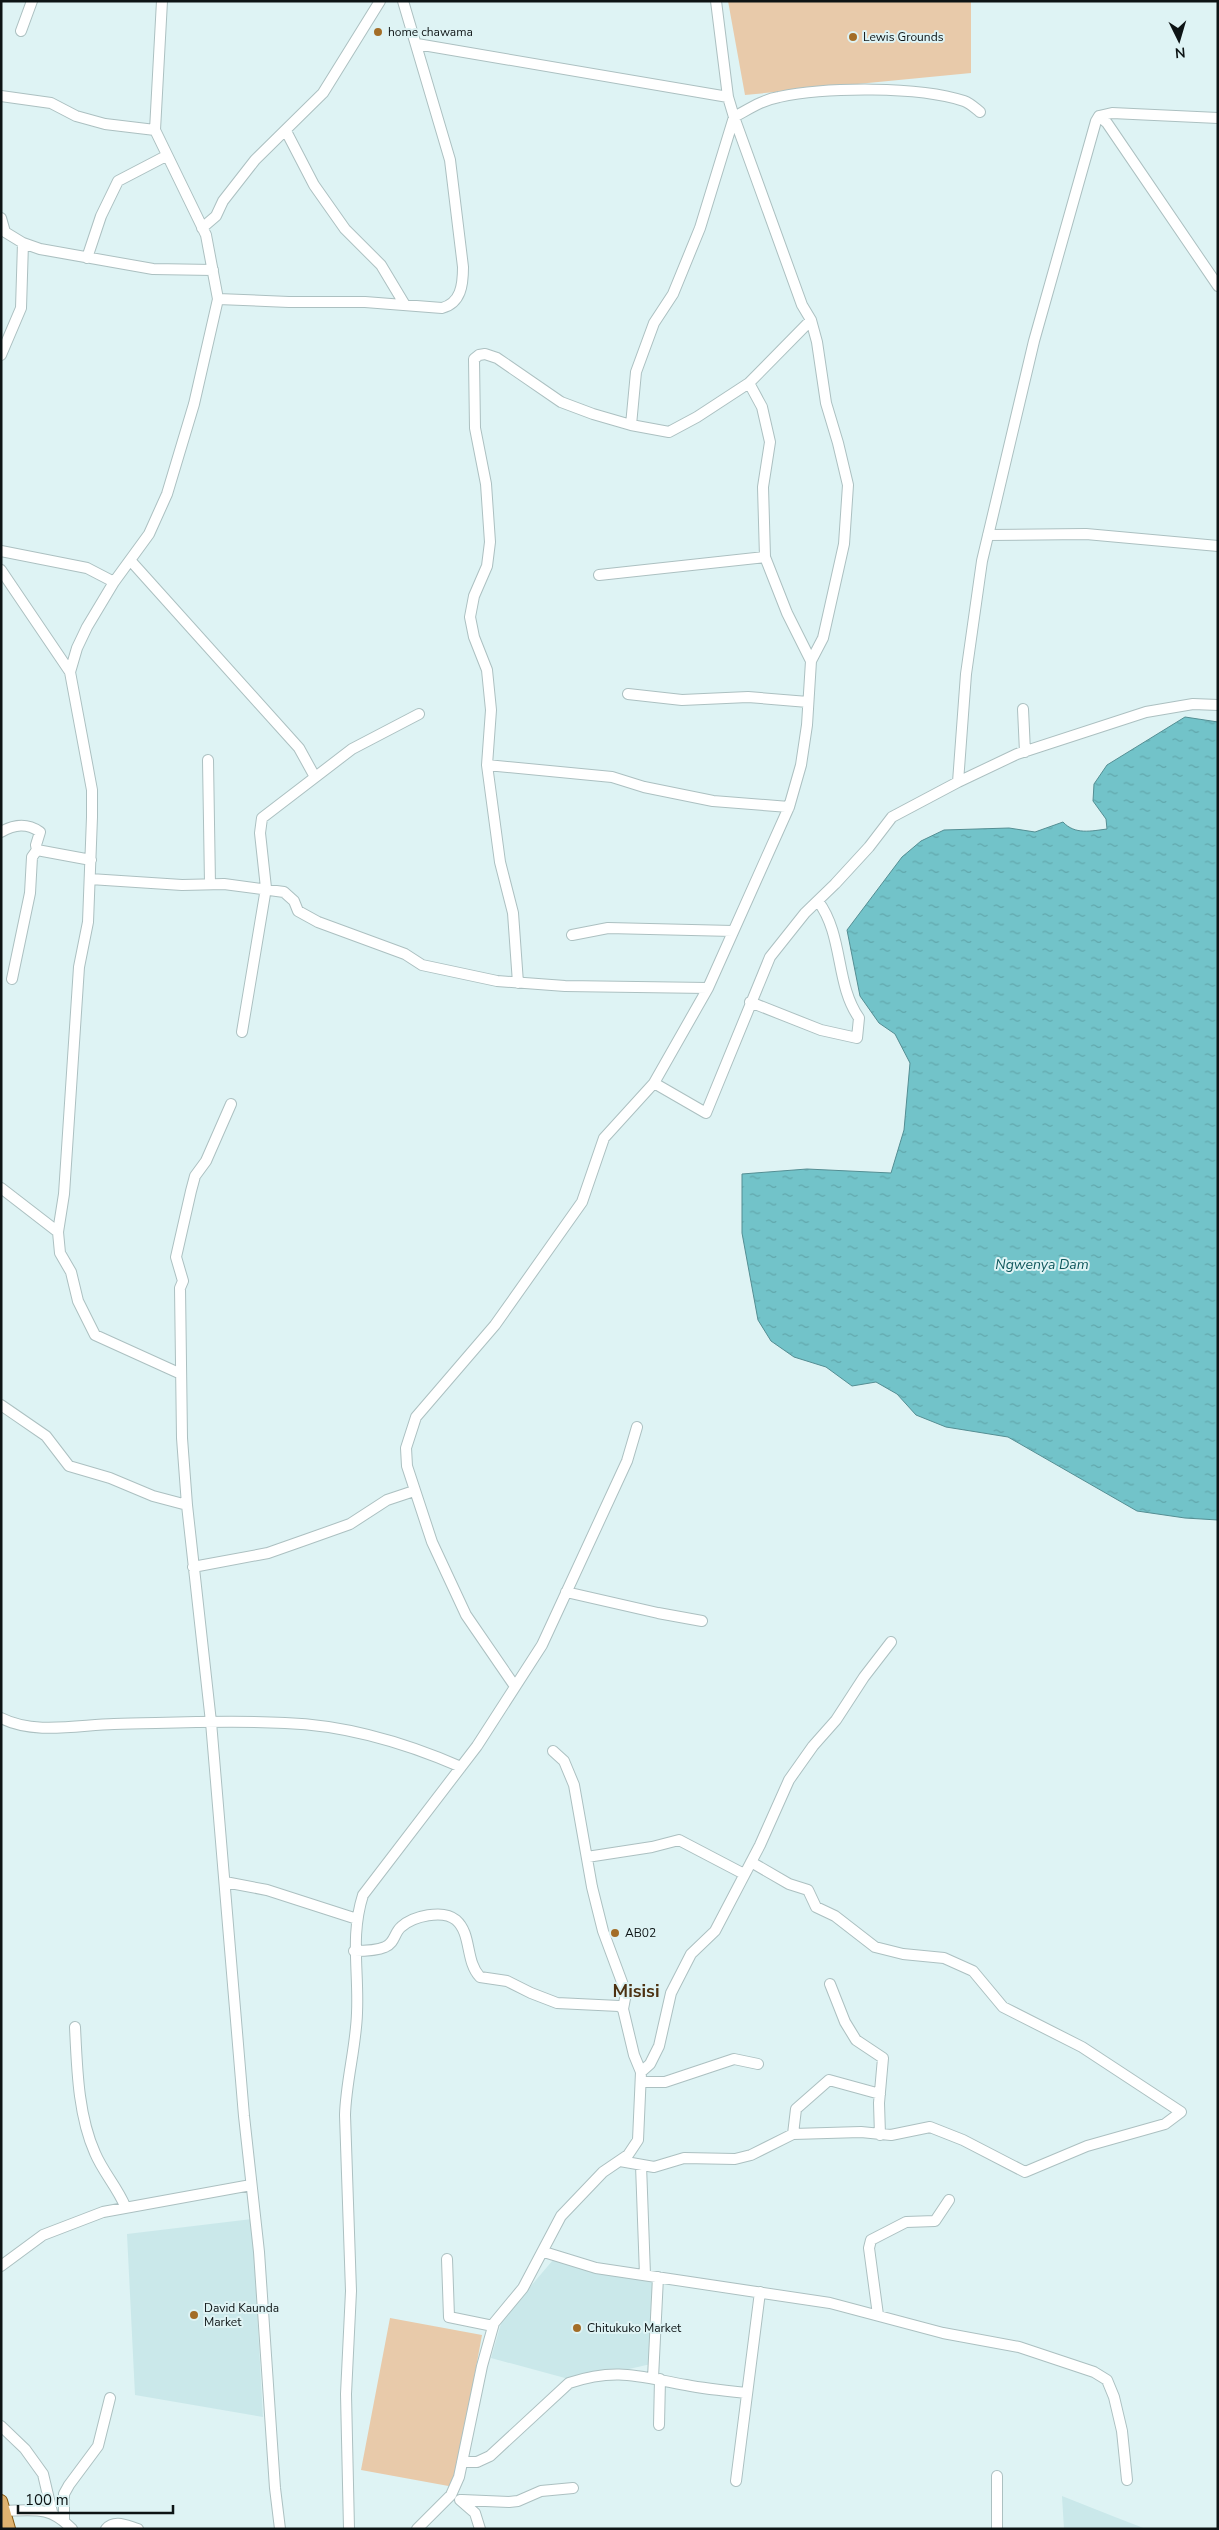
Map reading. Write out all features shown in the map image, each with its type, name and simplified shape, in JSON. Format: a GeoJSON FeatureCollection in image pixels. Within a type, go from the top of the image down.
{"type":"FeatureCollection","features":[{"type":"Feature","properties":{"kind":"main road"},"geometry":{"type":"LineString","coordinates":[[3,2506],[9,2529]]}},
{"type":"Feature","properties":{"kind":"street"},"geometry":{"type":"LineString","coordinates":[[21,31],[32,1]]}},
{"type":"Feature","properties":{"kind":"street"},"geometry":{"type":"LineString","coordinates":[[70,672],[77,648],[87,627],[114,582],[150,534],[167,494],[194,404],[218,299],[206,235],[155,130],[162,1]]}},
{"type":"Feature","properties":{"kind":"street"},"geometry":{"type":"LineString","coordinates":[[202,228],[216,216],[223,201],[270,143],[286,131],[323,93],[380,1]]}},
{"type":"Feature","properties":{"kind":"street"},"geometry":{"type":"LineString","coordinates":[[218,299],[289,302],[364,302],[442,308],[450,306],[457,300],[463,280],[461,240],[450,160],[403,1]]}},
{"type":"Feature","properties":{"kind":"street"},"geometry":{"type":"LineString","coordinates":[[514,1686],[466,1615],[432,1542],[407,1466],[406,1448],[416,1417],[489,1332],[582,1202],[604,1138],[654,1083],[708,988],[789,807],[800,765],[812,661],[823,638],[844,544],[848,485],[826,403],[819,350],[811,320],[802,305],[728,97],[716,1]]}},
{"type":"Feature","properties":{"kind":"street"},"geometry":{"type":"LineString","coordinates":[[417,44],[728,97]]}},
{"type":"Feature","properties":{"kind":"street"},"geometry":{"type":"LineString","coordinates":[[631,425],[636,372],[654,323],[673,294],[700,228],[734,117],[761,102],[779,97],[855,89],[935,94],[967,102],[980,112]]}},
{"type":"Feature","properties":{"kind":"street"},"geometry":{"type":"LineString","coordinates":[[1,96],[51,104],[76,116],[105,124],[155,130]]}},
{"type":"Feature","properties":{"kind":"street"},"geometry":{"type":"LineString","coordinates":[[958,782],[966,674],[982,561],[1034,341],[1096,121],[1100,116],[1112,113],[1218,118]]}},
{"type":"Feature","properties":{"kind":"street"},"geometry":{"type":"LineString","coordinates":[[1100,116],[1107,123],[1218,286]]}},
{"type":"Feature","properties":{"kind":"street"},"geometry":{"type":"LineString","coordinates":[[286,131],[319,193],[344,229],[381,265],[405,305]]}},
{"type":"Feature","properties":{"kind":"street"},"geometry":{"type":"LineString","coordinates":[[87,258],[101,216],[118,181],[166,156]]}},
{"type":"Feature","properties":{"kind":"street"},"geometry":{"type":"LineString","coordinates":[[1,218],[3,232],[23,243],[87,258],[154,269],[213,270]]}},
{"type":"Feature","properties":{"kind":"street"},"geometry":{"type":"LineString","coordinates":[[1,355],[21,308],[23,243]]}},
{"type":"Feature","properties":{"kind":"street"},"geometry":{"type":"LineString","coordinates":[[518,983],[513,913],[500,862],[487,765],[491,710],[487,670],[474,637],[470,618],[474,596],[487,566],[490,542],[486,484],[475,428],[474,359],[479,355],[485,354],[497,358],[561,402],[631,425],[669,432],[697,417],[749,382],[811,320]]}},
{"type":"Feature","properties":{"kind":"street"},"geometry":{"type":"LineString","coordinates":[[749,382],[762,407],[770,442],[762,486],[765,557],[787,613],[812,661]]}},
{"type":"Feature","properties":{"kind":"street"},"geometry":{"type":"LineString","coordinates":[[988,535],[1086,534],[1218,546]]}},
{"type":"Feature","properties":{"kind":"street"},"geometry":{"type":"LineString","coordinates":[[1,551],[87,568],[114,582]]}},
{"type":"Feature","properties":{"kind":"street"},"geometry":{"type":"LineString","coordinates":[[599,575],[765,557]]}},
{"type":"Feature","properties":{"kind":"street"},"geometry":{"type":"LineString","coordinates":[[130,560],[299,748],[315,777]]}},
{"type":"Feature","properties":{"kind":"street"},"geometry":{"type":"LineString","coordinates":[[1,570],[70,672],[92,790],[88,922],[79,967],[64,1194],[58,1232],[60,1253],[71,1272],[78,1301],[95,1335],[181,1374]]}},
{"type":"Feature","properties":{"kind":"street"},"geometry":{"type":"LineString","coordinates":[[628,694],[682,700],[748,698],[808,702]]}},
{"type":"Feature","properties":{"kind":"street"},"geometry":{"type":"LineString","coordinates":[[654,1083],[706,1113],[770,957],[805,912],[818,901],[869,847],[892,817],[958,782],[1025,752],[1146,712],[1193,704],[1218,706]]}},
{"type":"Feature","properties":{"kind":"street"},"geometry":{"type":"LineString","coordinates":[[1023,709],[1025,752]]}},
{"type":"Feature","properties":{"kind":"street"},"geometry":{"type":"LineString","coordinates":[[242,1032],[266,888],[260,833],[262,818],[352,748],[419,714]]}},
{"type":"Feature","properties":{"kind":"street"},"geometry":{"type":"LineString","coordinates":[[208,760],[210,884]]}},
{"type":"Feature","properties":{"kind":"street"},"geometry":{"type":"LineString","coordinates":[[487,765],[612,777],[644,787],[713,801],[789,807]]}},
{"type":"Feature","properties":{"kind":"street"},"geometry":{"type":"LineString","coordinates":[[1,832],[10,827],[30,826],[40,832],[37,850],[32,857],[30,893],[12,979]]}},
{"type":"Feature","properties":{"kind":"street"},"geometry":{"type":"LineString","coordinates":[[37,850],[91,860]]}},
{"type":"Feature","properties":{"kind":"street"},"geometry":{"type":"LineString","coordinates":[[90,879],[210,884],[266,888],[284,892],[294,901],[298,911],[318,922],[405,954],[422,965],[472,977],[518,983],[565,986],[708,988]]}},
{"type":"Feature","properties":{"kind":"street"},"geometry":{"type":"LineString","coordinates":[[750,1002],[821,1030],[857,1038],[859,1018],[849,1003],[835,935],[818,901]]}},
{"type":"Feature","properties":{"kind":"street"},"geometry":{"type":"LineString","coordinates":[[572,935],[608,928],[733,931]]}},
{"type":"Feature","properties":{"kind":"street"},"geometry":{"type":"LineString","coordinates":[[231,1104],[206,1161],[196,1176],[176,1257],[183,1281],[180,1288],[181,1374],[187,1505],[211,1722],[251,2185],[259,2252],[275,2488],[280,2529]]}},
{"type":"Feature","properties":{"kind":"street"},"geometry":{"type":"LineString","coordinates":[[1,1188],[58,1232]]}},
{"type":"Feature","properties":{"kind":"street"},"geometry":{"type":"LineString","coordinates":[[1,1405],[46,1436],[69,1466],[110,1478],[154,1496],[187,1505]]}},
{"type":"Feature","properties":{"kind":"street"},"geometry":{"type":"LineString","coordinates":[[349,2529],[346,2394],[351,2291],[345,2115],[346,2090],[357,2014],[354,1951],[357,1919],[363,1895],[491,1726],[514,1686],[542,1645],[627,1461],[637,1427]]}},
{"type":"Feature","properties":{"kind":"street"},"geometry":{"type":"LineString","coordinates":[[193,1567],[268,1552],[305,1540],[350,1524],[387,1500],[414,1491]]}},
{"type":"Feature","properties":{"kind":"street"},"geometry":{"type":"LineString","coordinates":[[566,1592],[702,1621]]}},
{"type":"Feature","properties":{"kind":"street"},"geometry":{"type":"LineString","coordinates":[[641,2077],[654,2057],[671,1993],[691,1954],[715,1931],[751,1862],[789,1780],[813,1746],[836,1720],[864,1677],[891,1642]]}},
{"type":"Feature","properties":{"kind":"street"},"geometry":{"type":"LineString","coordinates":[[1,1718],[34,1727],[211,1722],[286,1723],[331,1728],[422,1751],[461,1767]]}},
{"type":"Feature","properties":{"kind":"street"},"geometry":{"type":"LineString","coordinates":[[417,2529],[451,2495],[459,2477],[482,2366],[493,2326],[499,2314],[523,2288],[544,2252],[561,2216],[603,2172],[628,2155],[638,2140],[641,2077],[623,2008],[626,1993],[607,1944],[570,1772],[564,1761],[553,1751]]}},
{"type":"Feature","properties":{"kind":"street"},"geometry":{"type":"LineString","coordinates":[[587,1857],[652,1847],[679,1840],[744,1874]]}},
{"type":"Feature","properties":{"kind":"street"},"geometry":{"type":"LineString","coordinates":[[620,2162],[662,2167],[684,2158],[735,2159],[751,2156],[793,2134],[861,2132],[880,2135],[930,2128],[944,2131],[1024,2172],[1087,2146],[1165,2124],[1181,2112],[1082,2047],[1003,2008],[973,1971],[944,1958],[902,1954],[875,1947],[835,1916],[816,1907],[808,1890],[789,1884],[751,1862]]}},
{"type":"Feature","properties":{"kind":"street"},"geometry":{"type":"LineString","coordinates":[[225,1882],[267,1890],[357,1919]]}},
{"type":"Feature","properties":{"kind":"street"},"geometry":{"type":"LineString","coordinates":[[354,1951],[385,1947],[394,1941],[399,1928],[416,1918],[440,1915],[451,1917],[462,1927],[472,1964],[480,1976],[508,1981],[531,1993],[557,2003],[623,2008]]}},
{"type":"Feature","properties":{"kind":"street"},"geometry":{"type":"LineString","coordinates":[[830,1984],[845,2022],[856,2040],[865,2048],[882,2055],[880,2135]]}},
{"type":"Feature","properties":{"kind":"street"},"geometry":{"type":"LineString","coordinates":[[75,2027],[78,2077],[88,2132],[101,2166],[119,2191],[125,2206]]}},
{"type":"Feature","properties":{"kind":"street"},"geometry":{"type":"LineString","coordinates":[[641,2077],[665,2082],[734,2059],[758,2064]]}},
{"type":"Feature","properties":{"kind":"street"},"geometry":{"type":"LineString","coordinates":[[793,2134],[796,2109],[829,2080],[880,2094]]}},
{"type":"Feature","properties":{"kind":"street"},"geometry":{"type":"LineString","coordinates":[[642,2165],[645,2275]]}},
{"type":"Feature","properties":{"kind":"street"},"geometry":{"type":"LineString","coordinates":[[1,2266],[43,2235],[103,2212],[125,2206],[251,2185]]}},
{"type":"Feature","properties":{"kind":"street"},"geometry":{"type":"LineString","coordinates":[[878,2315],[869,2248],[871,2240],[906,2222],[935,2221],[949,2200]]}},
{"type":"Feature","properties":{"kind":"street"},"geometry":{"type":"LineString","coordinates":[[544,2252],[596,2268],[830,2303],[943,2333],[1036,2352],[1101,2376],[1107,2380],[1119,2415],[1127,2480]]}},
{"type":"Feature","properties":{"kind":"street"},"geometry":{"type":"LineString","coordinates":[[447,2259],[449,2317],[493,2326]]}},
{"type":"Feature","properties":{"kind":"street"},"geometry":{"type":"LineString","coordinates":[[658,2277],[656,2379],[659,2426]]}},
{"type":"Feature","properties":{"kind":"street"},"geometry":{"type":"LineString","coordinates":[[736,2481],[760,2292]]}},
{"type":"Feature","properties":{"kind":"street"},"geometry":{"type":"LineString","coordinates":[[462,2462],[477,2462],[490,2456],[569,2383],[583,2378],[627,2373],[701,2388],[747,2393]]}},
{"type":"Feature","properties":{"kind":"street"},"geometry":{"type":"LineString","coordinates":[[64,2520],[64,2494],[98,2446],[110,2398]]}},
{"type":"Feature","properties":{"kind":"street"},"geometry":{"type":"LineString","coordinates":[[1,2426],[25,2449],[43,2474],[52,2512]]}},
{"type":"Feature","properties":{"kind":"street"},"geometry":{"type":"LineString","coordinates":[[997,2476],[998,2529]]}},
{"type":"Feature","properties":{"kind":"street"},"geometry":{"type":"LineString","coordinates":[[462,2500],[509,2502],[541,2491],[573,2488]]}},
{"type":"Feature","properties":{"kind":"street"},"geometry":{"type":"LineString","coordinates":[[451,2495],[462,2500],[475,2513],[480,2529]]}},
{"type":"Feature","properties":{"kind":"street"},"geometry":{"type":"LineString","coordinates":[[3,2506],[52,2512],[64,2520],[72,2529]]}},
{"type":"Feature","properties":{"kind":"street"},"geometry":{"type":"LineString","coordinates":[[106,2529],[112,2524],[118,2523],[138,2529]]}},
{"type":"Feature","properties":{"kind":"shaded area","name":"Lewis Grounds"},"geometry":{"type":"Polygon","coordinates":[[[728,1],[971,1],[971,73],[745,95],[728,1]]]}},
{"type":"Feature","properties":{"kind":"shaded area","name":"David Kaunda Market"},"geometry":{"type":"Polygon","coordinates":[[[252,2219],[263,2417],[135,2395],[127,2234],[252,2219]]]}},
{"type":"Feature","properties":{"kind":"shaded area","name":"Chitukuko Market"},"geometry":{"type":"Polygon","coordinates":[[[553,2260],[655,2281],[651,2364],[576,2381],[491,2358],[502,2320],[553,2260]]]}},
{"type":"Feature","properties":{"kind":"shaded area"},"geometry":{"type":"Polygon","coordinates":[[[390,2318],[482,2335],[454,2487],[361,2470],[390,2318]]]}},
{"type":"Feature","properties":{"kind":"shaded area"},"geometry":{"type":"Polygon","coordinates":[[[1062,2496],[1115,2517],[1146,2529],[1064,2529],[1062,2496]]]}},
{"type":"Feature","properties":{"kind":"water","name":"Ngwenya Dam"},"geometry":{"type":"Polygon","coordinates":[[[1185,717],[1218,722],[1218,1520],[1185,1518],[1137,1511],[1008,1437],[946,1427],[916,1415],[897,1394],[876,1382],[852,1386],[826,1367],[794,1357],[771,1341],[758,1320],[742,1233],[742,1174],[807,1169],[891,1173],[904,1130],[910,1063],[895,1034],[879,1023],[860,996],[847,930],[902,857],[921,841],[944,830],[1009,828],[1035,832],[1063,822],[1078,830],[1107,829],[1106,819],[1093,801],[1094,784],[1107,765],[1185,717]]]}},
{"type":"Feature","properties":{"kind":"place","name":"home chawama"},"geometry":{"type":"Point","coordinates":[378,32]}},
{"type":"Feature","properties":{"kind":"place","name":"Lewis Grounds"},"geometry":{"type":"Point","coordinates":[853,37]}},
{"type":"Feature","properties":{"kind":"place","name":"AB02"},"geometry":{"type":"Point","coordinates":[615,1933]}},
{"type":"Feature","properties":{"kind":"place","name":"David Kaunda Market"},"geometry":{"type":"Point","coordinates":[194,2315]}},
{"type":"Feature","properties":{"kind":"place","name":"Chitukuko Market"},"geometry":{"type":"Point","coordinates":[577,2328]}},
{"type":"Feature","properties":{"kind":"district","name":"Misisi"},"geometry":{"type":"Point","coordinates":[636,1991]}}]}
